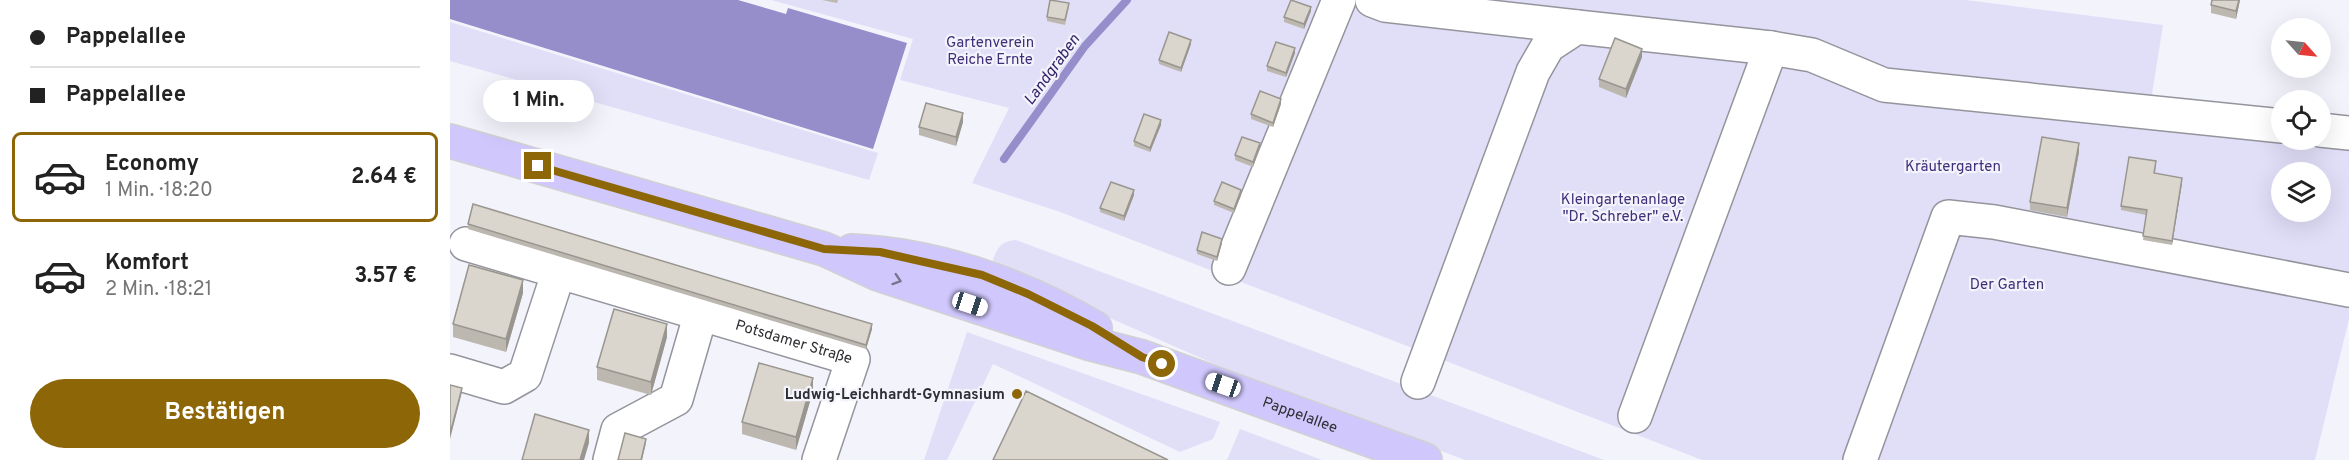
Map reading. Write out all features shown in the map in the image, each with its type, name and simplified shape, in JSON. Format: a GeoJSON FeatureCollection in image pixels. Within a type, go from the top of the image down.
{"type":"FeatureCollection","features":[{"type":"Feature","properties":{"kind":"main road","name":"Pappelallee"},"geometry":{"type":"LineString","coordinates":[[450,141],[824,249],[878,274],[1088,343],[1142,357],[1425,460]]}},
{"type":"Feature","properties":{"kind":"street"},"geometry":{"type":"LineString","coordinates":[[1229,268],[1339,0]]}},
{"type":"Feature","properties":{"kind":"street"},"geometry":{"type":"LineString","coordinates":[[1372,0],[1385,5],[1812,54],[1884,85],[2271,125]]}},
{"type":"Feature","properties":{"kind":"street"},"geometry":{"type":"LineString","coordinates":[[1418,382],[1533,72],[1548,46],[1577,27]]}},
{"type":"Feature","properties":{"kind":"street"},"geometry":{"type":"LineString","coordinates":[[1635,416],[1771,48]]}},
{"type":"Feature","properties":{"kind":"street"},"geometry":{"type":"LineString","coordinates":[[2331,131],[2349,133]]}},
{"type":"Feature","properties":{"kind":"street"},"geometry":{"type":"LineString","coordinates":[[1860,460],[1948,216],[1995,222],[2349,290]]}},
{"type":"Feature","properties":{"kind":"street","name":"Potsdamer Straße"},"geometry":{"type":"LineString","coordinates":[[466,244],[853,359],[819,460]]}},
{"type":"Feature","properties":{"kind":"street"},"geometry":{"type":"LineString","coordinates":[[450,371],[504,387],[525,375],[559,271]]}},
{"type":"Feature","properties":{"kind":"street"},"geometry":{"type":"LineString","coordinates":[[610,460],[618,430],[676,399],[701,314]]}},
{"type":"Feature","properties":{"kind":"green space"},"geometry":{"type":"Polygon","coordinates":[[[771,0],[1966,0],[2163,25],[2150,107],[2271,137],[2271,150],[2331,150],[2331,141],[2349,141],[2349,319],[2315,460],[1702,460],[1060,212],[972,183],[1009,108],[900,80],[913,39],[771,0]]]}},
{"type":"Feature","properties":{"kind":"green space"},"geometry":{"type":"Polygon","coordinates":[[[450,22],[878,153],[869,180],[450,61],[450,22]]]}},
{"type":"Feature","properties":{"kind":"green space"},"geometry":{"type":"Polygon","coordinates":[[[1016,240],[1604,460],[1465,460],[1244,377],[996,268],[993,260],[998,248],[1004,243],[1016,240]]]}},
{"type":"Feature","properties":{"kind":"green space"},"geometry":{"type":"Polygon","coordinates":[[[967,332],[1220,422],[1213,439],[1180,452],[993,364],[947,460],[924,460],[967,332]]]}},
{"type":"Feature","properties":{"kind":"green space"},"geometry":{"type":"Polygon","coordinates":[[[1240,429],[1322,460],[1227,460],[1240,429]]]}},
{"type":"Feature","properties":{"kind":"shaded area"},"geometry":{"type":"Polygon","coordinates":[[[450,0],[738,0],[786,14],[788,8],[907,43],[873,149],[450,19],[450,0]]]}},
{"type":"Feature","properties":{"kind":"building"},"geometry":{"type":"Polygon","coordinates":[[[1050,0],[1069,3],[1065,20],[1047,17],[1050,0]]]}},
{"type":"Feature","properties":{"kind":"building"},"geometry":{"type":"Polygon","coordinates":[[[1291,0],[1311,7],[1304,24],[1284,17],[1291,0]]]}},
{"type":"Feature","properties":{"kind":"building"},"geometry":{"type":"Polygon","coordinates":[[[2212,0],[2239,0],[2236,11],[2211,5],[2212,0]]]}},
{"type":"Feature","properties":{"kind":"building"},"geometry":{"type":"Polygon","coordinates":[[[1169,32],[1191,40],[1181,68],[1159,60],[1169,32]]]}},
{"type":"Feature","properties":{"kind":"building"},"geometry":{"type":"Polygon","coordinates":[[[1615,38],[1642,49],[1626,89],[1599,79],[1615,38]]]}},
{"type":"Feature","properties":{"kind":"building"},"geometry":{"type":"Polygon","coordinates":[[[1276,42],[1295,48],[1286,73],[1267,66],[1276,42]]]}},
{"type":"Feature","properties":{"kind":"building"},"geometry":{"type":"Polygon","coordinates":[[[1260,91],[1281,99],[1273,123],[1251,114],[1260,91]]]}},
{"type":"Feature","properties":{"kind":"building"},"geometry":{"type":"Polygon","coordinates":[[[926,103],[963,113],[956,137],[919,127],[926,103]]]}},
{"type":"Feature","properties":{"kind":"building"},"geometry":{"type":"Polygon","coordinates":[[[1144,114],[1161,120],[1150,148],[1134,141],[1144,114]]]}},
{"type":"Feature","properties":{"kind":"building"},"geometry":{"type":"Polygon","coordinates":[[[1242,137],[1260,143],[1253,162],[1235,155],[1242,137]]]}},
{"type":"Feature","properties":{"kind":"building"},"geometry":{"type":"Polygon","coordinates":[[[2042,137],[2079,143],[2067,208],[2030,202],[2042,137]]]}},
{"type":"Feature","properties":{"kind":"building"},"geometry":{"type":"Polygon","coordinates":[[[2129,157],[2156,161],[2154,173],[2182,178],[2172,241],[2143,236],[2147,210],[2121,206],[2129,157]]]}},
{"type":"Feature","properties":{"kind":"building"},"geometry":{"type":"Polygon","coordinates":[[[1111,182],[1134,190],[1124,216],[1100,208],[1111,182]]]}},
{"type":"Feature","properties":{"kind":"building"},"geometry":{"type":"Polygon","coordinates":[[[1222,182],[1241,190],[1234,209],[1214,201],[1222,182]]]}},
{"type":"Feature","properties":{"kind":"building"},"geometry":{"type":"Polygon","coordinates":[[[473,204],[872,324],[866,345],[468,224],[473,204]]]}},
{"type":"Feature","properties":{"kind":"building"},"geometry":{"type":"Polygon","coordinates":[[[1202,232],[1222,239],[1217,257],[1197,250],[1202,232]]]}},
{"type":"Feature","properties":{"kind":"building"},"geometry":{"type":"Polygon","coordinates":[[[469,265],[523,280],[506,339],[453,324],[469,265]]]}},
{"type":"Feature","properties":{"kind":"building"},"geometry":{"type":"Polygon","coordinates":[[[614,309],[667,324],[651,382],[597,367],[614,309]]]}},
{"type":"Feature","properties":{"kind":"building"},"geometry":{"type":"Polygon","coordinates":[[[759,363],[813,378],[796,437],[742,422],[759,363]]]}},
{"type":"Feature","properties":{"kind":"building"},"geometry":{"type":"Polygon","coordinates":[[[450,385],[462,388],[450,434],[450,385]]]}},
{"type":"Feature","properties":{"kind":"building"},"geometry":{"type":"Polygon","coordinates":[[[1026,391],[1168,460],[993,460],[1026,391]]]}},
{"type":"Feature","properties":{"kind":"building"},"geometry":{"type":"Polygon","coordinates":[[[535,414],[589,430],[580,460],[522,460],[535,414]]]}},
{"type":"Feature","properties":{"kind":"building"},"geometry":{"type":"Polygon","coordinates":[[[625,433],[646,439],[641,460],[618,460],[625,433]]]}},
{"type":"Feature","properties":{"kind":"waterway","name":"Landgraben"},"geometry":{"type":"LineString","coordinates":[[1004,159],[1085,46],[1127,0]]}},
{"type":"Feature","properties":{"kind":"place","name":"Ludwig-Leichhardt-Gymnasium"},"geometry":{"type":"Point","coordinates":[1017,394]}},
{"type":"Feature","properties":{"kind":"route"},"geometry":{"type":"LineString","coordinates":[[538,166],[824,249],[880,252],[982,275],[1028,294],[1092,326],[1142,357],[1162,364]]}},
{"type":"Feature","properties":{"kind":"park label","name":"Gartenverein Reiche Ernte"},"geometry":{"type":"Point","coordinates":[990,50]}},
{"type":"Feature","properties":{"kind":"park label","name":"Kräutergarten"},"geometry":{"type":"Point","coordinates":[1953,166]}},
{"type":"Feature","properties":{"kind":"park label","name":"Kleingartenanlage \"Dr. Schreber\" e.V."},"geometry":{"type":"Point","coordinates":[1623,208]}},
{"type":"Feature","properties":{"kind":"park label","name":"Der Garten"},"geometry":{"type":"Point","coordinates":[2007,284]}}]}
